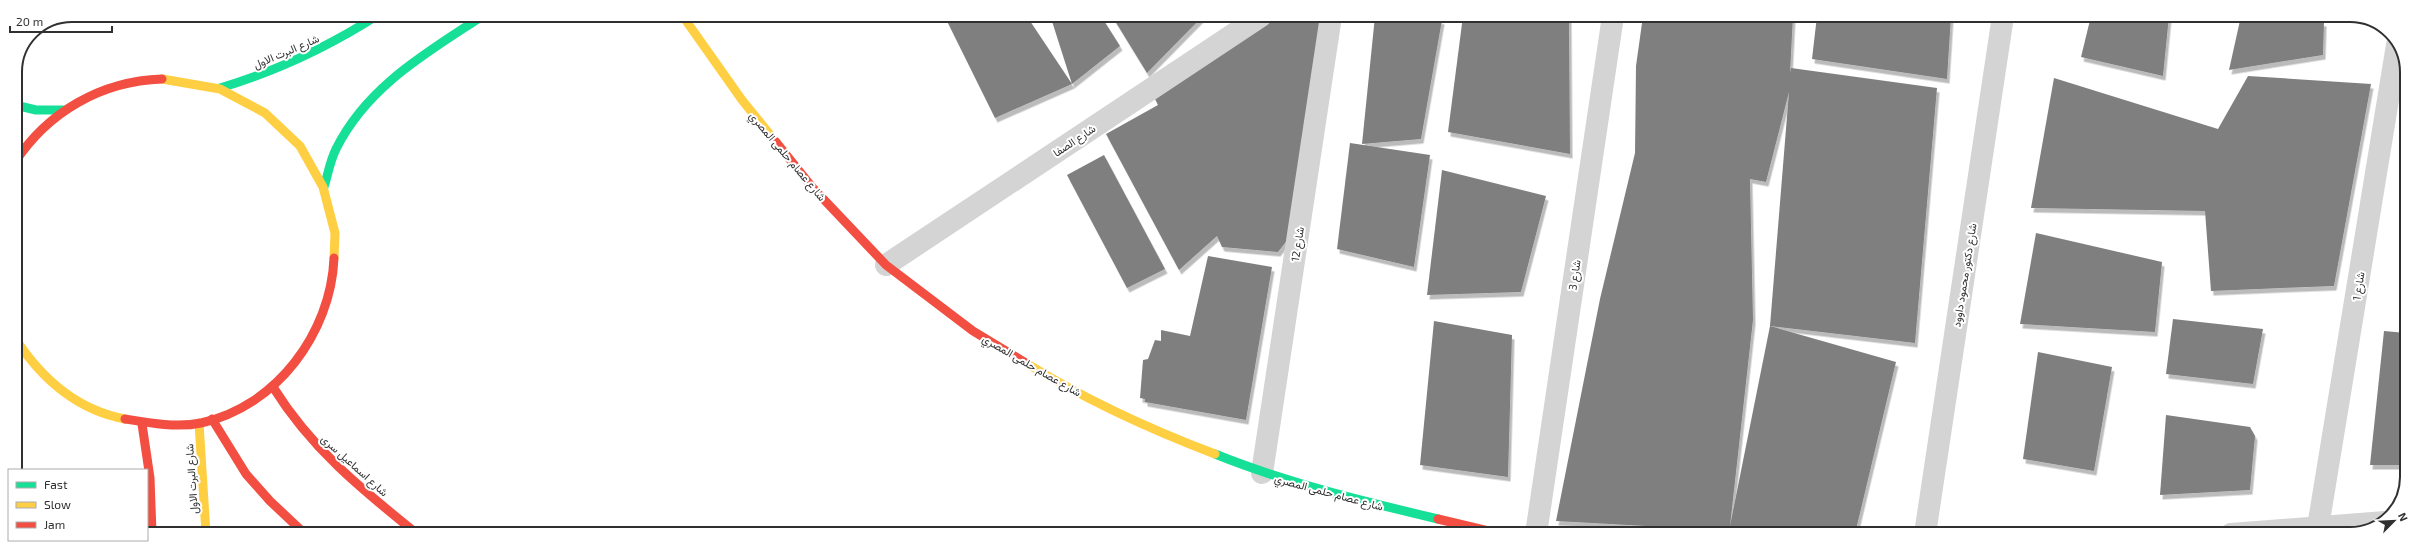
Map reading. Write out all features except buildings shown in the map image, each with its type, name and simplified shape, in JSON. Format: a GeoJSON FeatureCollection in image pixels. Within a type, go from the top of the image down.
{"type":"FeatureCollection","features":[{"type":"Feature","properties":{"kind":"main road","name":"شارع البرت الاول"},"geometry":{"type":"LineString","coordinates":[[220,88],[259,77],[304,59],[342,39],[368,22]]}},
{"type":"Feature","properties":{"kind":"main road"},"geometry":{"type":"LineString","coordinates":[[324,187],[336,150],[355,116],[380,87],[474,22]]}},
{"type":"Feature","properties":{"kind":"main road","name":"شارع عصام حلمى المصري"},"geometry":{"type":"LineString","coordinates":[[687,22],[742,100],[812,187],[886,265],[973,331],[1062,385],[1155,431],[1262,473],[1346,497],[1472,527]]}},
{"type":"Feature","properties":{"kind":"main road"},"geometry":{"type":"LineString","coordinates":[[22,152],[37,132],[63,110],[112,86],[166,78],[220,88],[253,104],[282,126],[306,154],[324,187],[335,229],[335,273],[325,316],[303,355],[273,387],[244,406],[212,419],[199,423],[142,424],[98,412],[58,389],[25,356],[22,351]]}},
{"type":"Feature","properties":{"kind":"main road"},"geometry":{"type":"LineString","coordinates":[[22,107],[36,110],[63,110]]}},
{"type":"Feature","properties":{"kind":"main road","name":"شارع اسماعيل سرى"},"geometry":{"type":"LineString","coordinates":[[273,387],[287,412],[326,459],[409,527]]}},
{"type":"Feature","properties":{"kind":"main road"},"geometry":{"type":"LineString","coordinates":[[212,419],[246,474],[270,501],[298,527]]}},
{"type":"Feature","properties":{"kind":"main road","name":"شارع البرت الاول"},"geometry":{"type":"LineString","coordinates":[[199,423],[206,527]]}},
{"type":"Feature","properties":{"kind":"main road"},"geometry":{"type":"LineString","coordinates":[[142,424],[150,460],[152,527]]}},
{"type":"Feature","properties":{"kind":"street","name":"شارع الصفا"},"geometry":{"type":"LineString","coordinates":[[886,265],[1252,22]]}},
{"type":"Feature","properties":{"kind":"street","name":"شارع 12"},"geometry":{"type":"LineString","coordinates":[[1262,473],[1330,22]]}},
{"type":"Feature","properties":{"kind":"street","name":"شارع 3"},"geometry":{"type":"LineString","coordinates":[[1537,527],[1612,22]]}},
{"type":"Feature","properties":{"kind":"street","name":"شارع دكتور محمود داوود"},"geometry":{"type":"LineString","coordinates":[[1926,527],[2002,22]]}},
{"type":"Feature","properties":{"kind":"street","name":"شارع 1"},"geometry":{"type":"LineString","coordinates":[[2318,527],[2396,53]]}},
{"type":"Feature","properties":{"kind":"street"},"geometry":{"type":"LineString","coordinates":[[2318,527],[2368,523]]}},
{"type":"Feature","properties":{"kind":"traffic: fast"},"geometry":{"type":"LineString","coordinates":[[220,88],[282,66],[321,48],[367,22]]}},
{"type":"Feature","properties":{"kind":"traffic: fast"},"geometry":{"type":"LineString","coordinates":[[324,187],[336,149],[349,127],[364,107],[401,72],[474,22]]}},
{"type":"Feature","properties":{"kind":"traffic: fast"},"geometry":{"type":"LineString","coordinates":[[22,107],[36,110],[63,110]]}},
{"type":"Feature","properties":{"kind":"traffic: fast"},"geometry":{"type":"LineString","coordinates":[[1215,454],[1297,483],[1438,519]]}},
{"type":"Feature","properties":{"kind":"traffic: slow"},"geometry":{"type":"LineString","coordinates":[[687,22],[742,100],[776,142]]}},
{"type":"Feature","properties":{"kind":"traffic: slow"},"geometry":{"type":"LineString","coordinates":[[162,79],[220,89],[265,113],[300,146],[323,187],[335,233],[334,258]]}},
{"type":"Feature","properties":{"kind":"traffic: slow"},"geometry":{"type":"LineString","coordinates":[[22,348],[49,379],[76,400],[108,415],[125,419]]}},
{"type":"Feature","properties":{"kind":"traffic: slow"},"geometry":{"type":"LineString","coordinates":[[1026,363],[1049,377],[1118,413],[1215,454]]}},
{"type":"Feature","properties":{"kind":"traffic: slow"},"geometry":{"type":"LineString","coordinates":[[199,423],[206,527]]}},
{"type":"Feature","properties":{"kind":"traffic: jam"},"geometry":{"type":"LineString","coordinates":[[22,152],[43,128],[78,102],[97,93],[118,86],[140,81],[162,79]]}},
{"type":"Feature","properties":{"kind":"traffic: jam"},"geometry":{"type":"LineString","coordinates":[[776,142],[812,187],[886,265],[973,331],[1026,363]]}},
{"type":"Feature","properties":{"kind":"traffic: jam"},"geometry":{"type":"LineString","coordinates":[[125,419],[163,424],[182,425],[201,423],[228,414],[253,401],[275,384],[294,363],[310,339],[322,313],[330,286],[334,258]]}},
{"type":"Feature","properties":{"kind":"traffic: jam"},"geometry":{"type":"LineString","coordinates":[[273,387],[288,409],[320,448],[375,500],[409,527]]}},
{"type":"Feature","properties":{"kind":"traffic: jam"},"geometry":{"type":"LineString","coordinates":[[212,419],[246,474],[270,501],[298,527]]}},
{"type":"Feature","properties":{"kind":"traffic: jam"},"geometry":{"type":"LineString","coordinates":[[142,424],[150,478],[152,527]]}},
{"type":"Feature","properties":{"kind":"traffic: jam"},"geometry":{"type":"LineString","coordinates":[[1438,519],[1472,527]]}}]}
